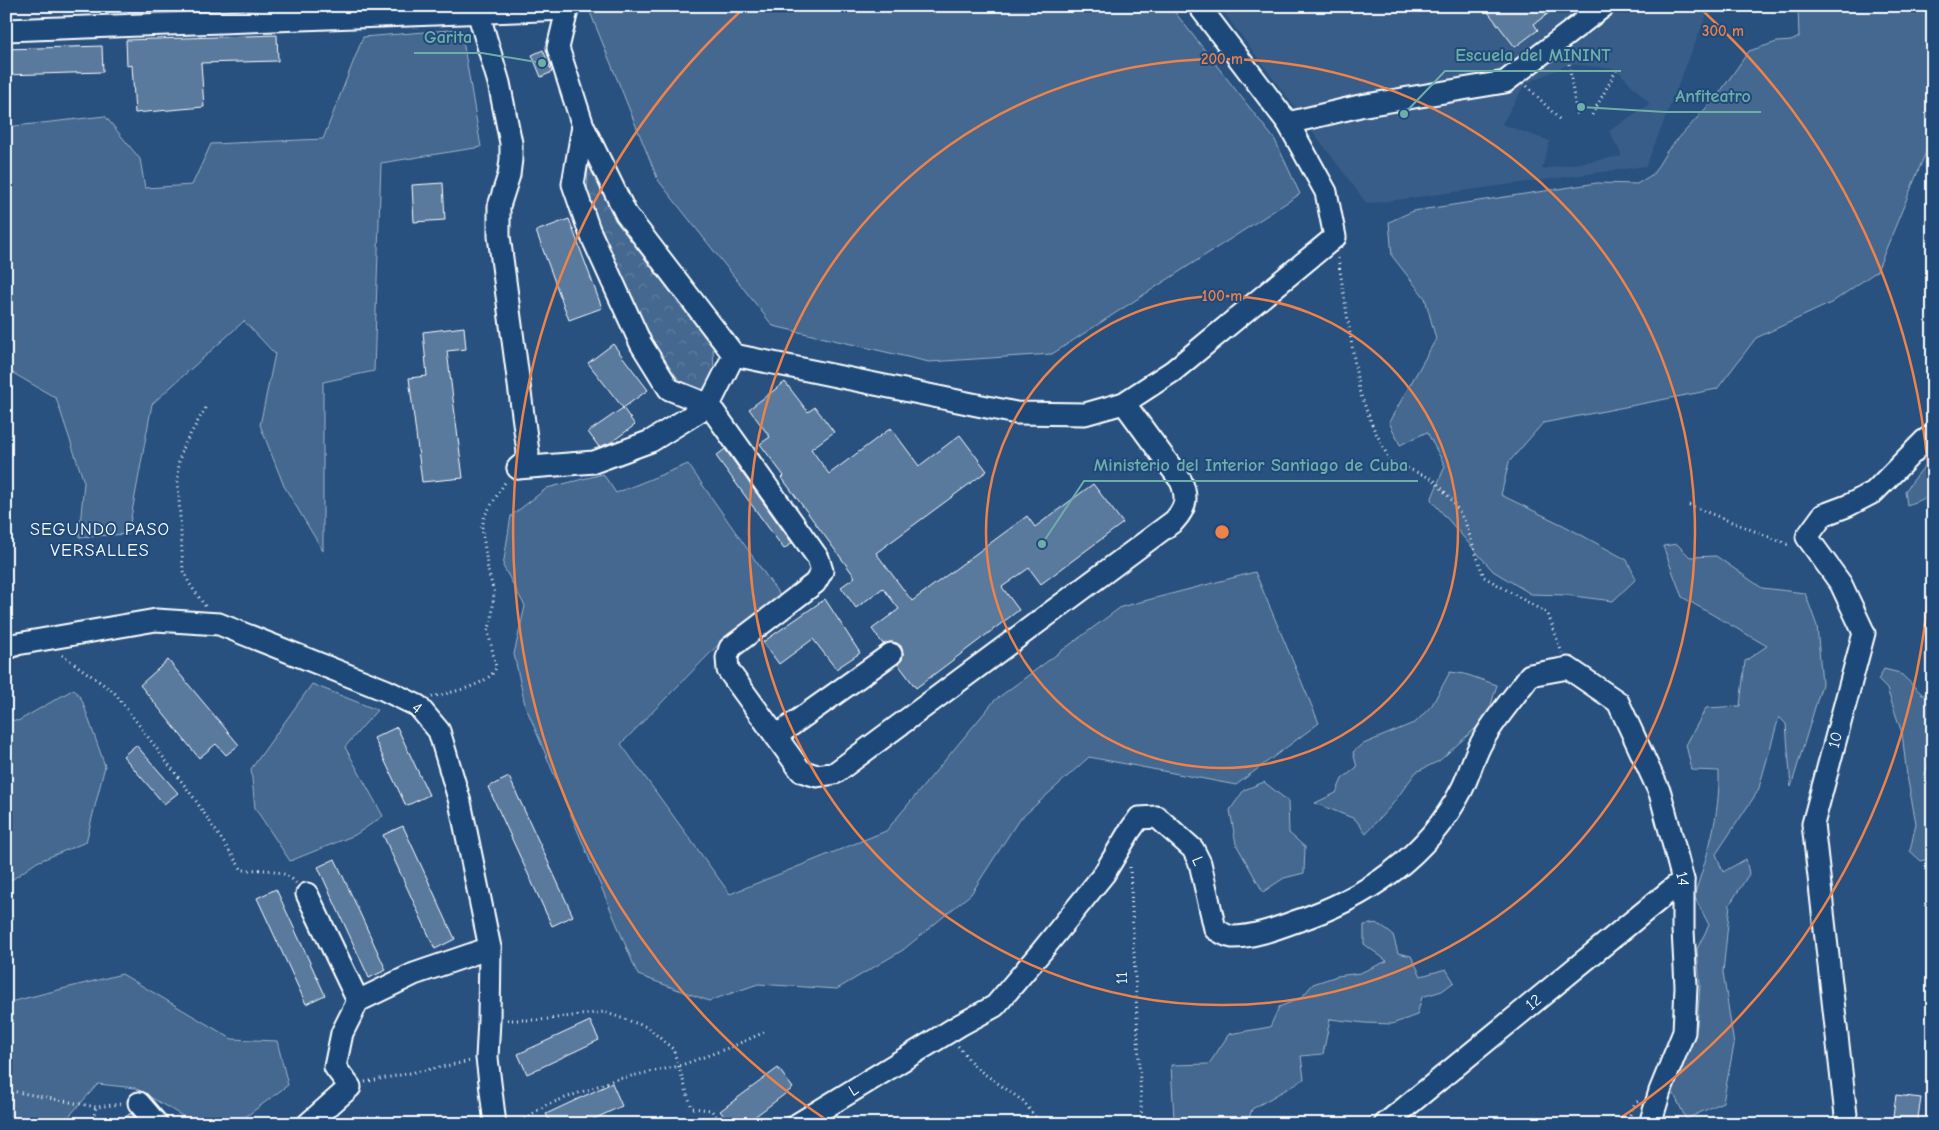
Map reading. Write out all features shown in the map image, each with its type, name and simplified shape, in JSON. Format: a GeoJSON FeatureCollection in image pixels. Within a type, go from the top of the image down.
{"type":"FeatureCollection","features":[{"type":"Feature","properties":{"kind":"street"},"geometry":{"type":"LineString","coordinates":[[6,30],[567,8],[558,48],[583,126],[626,214],[734,355],[1016,413],[1085,414],[1124,403],[1173,371],[1335,237],[1326,192],[1288,123],[1199,6]]}},
{"type":"Feature","properties":{"kind":"street"},"geometry":{"type":"LineString","coordinates":[[1288,123],[1360,106],[1505,82],[1604,6]]}},
{"type":"Feature","properties":{"kind":"street"},"geometry":{"type":"LineString","coordinates":[[478,12],[499,83],[511,143],[509,175],[499,206],[498,236],[528,452],[527,460],[518,468]]}},
{"type":"Feature","properties":{"kind":"street"},"geometry":{"type":"LineString","coordinates":[[583,126],[573,184],[589,230],[641,344],[670,389],[709,404],[818,558],[822,571],[815,583],[730,648],[726,658],[728,670],[801,771],[817,776],[835,773],[1174,521],[1183,512],[1186,493],[1181,481],[1124,403]]}},
{"type":"Feature","properties":{"kind":"street"},"geometry":{"type":"LineString","coordinates":[[518,468],[594,462],[652,441],[709,404],[734,355]]}},
{"type":"Feature","properties":{"kind":"street"},"geometry":{"type":"LineString","coordinates":[[1808,537],[1823,515],[1847,506],[1874,492],[1924,441],[1933,435]]}},
{"type":"Feature","properties":{"kind":"street","name":"10"},"geometry":{"type":"LineString","coordinates":[[1808,537],[1841,584],[1864,633],[1813,824],[1847,1124]]}},
{"type":"Feature","properties":{"kind":"street","name":"4"},"geometry":{"type":"LineString","coordinates":[[6,649],[17,644],[156,620],[219,624],[386,690],[418,706],[439,731],[442,740],[460,802],[490,948],[490,1020],[487,1058],[495,1124]]}},
{"type":"Feature","properties":{"kind":"street"},"geometry":{"type":"LineString","coordinates":[[776,736],[891,654]]}},
{"type":"Feature","properties":{"kind":"street","name":"14"},"geometry":{"type":"LineString","coordinates":[[1568,668],[1618,702],[1660,793],[1684,880],[1683,930],[1686,986],[1684,1032],[1660,1091],[1650,1124]]}},
{"type":"Feature","properties":{"kind":"street","name":"L"},"geometry":{"type":"LineString","coordinates":[[798,1124],[995,1006],[1104,874],[1139,818],[1157,817],[1193,849],[1200,863],[1214,929],[1230,937],[1263,933],[1312,916],[1345,902],[1378,882],[1409,858],[1435,833],[1462,789],[1483,739],[1530,676],[1568,668]]}},
{"type":"Feature","properties":{"kind":"street","name":"12"},"geometry":{"type":"LineString","coordinates":[[1385,1124],[1684,880]]}},
{"type":"Feature","properties":{"kind":"street"},"geometry":{"type":"LineString","coordinates":[[307,894],[358,1001]]}},
{"type":"Feature","properties":{"kind":"street"},"geometry":{"type":"LineString","coordinates":[[308,1124],[350,1087],[335,1067],[342,1034],[358,1001],[414,974],[490,948]]}},
{"type":"Feature","properties":{"kind":"street"},"geometry":{"type":"LineString","coordinates":[[139,1103],[157,1124]]}},
{"type":"Feature","properties":{"kind":"path"},"geometry":{"type":"LineString","coordinates":[[1569,64],[1577,118]]}},
{"type":"Feature","properties":{"kind":"path"},"geometry":{"type":"LineString","coordinates":[[1592,115],[1617,69]]}},
{"type":"Feature","properties":{"kind":"path"},"geometry":{"type":"LineString","coordinates":[[1525,84],[1561,121]]}},
{"type":"Feature","properties":{"kind":"path"},"geometry":{"type":"LineString","coordinates":[[1335,237],[1359,390],[1373,427],[1390,461],[1433,479],[1452,500],[1465,522],[1484,577],[1548,614],[1568,668]]}},
{"type":"Feature","properties":{"kind":"path"},"geometry":{"type":"LineString","coordinates":[[206,407],[182,449],[179,461],[181,556],[183,569],[189,583],[200,601],[219,624]]}},
{"type":"Feature","properties":{"kind":"path"},"geometry":{"type":"LineString","coordinates":[[418,706],[430,698],[480,683],[495,671],[496,667],[488,631],[492,619],[494,591],[488,572],[482,527],[490,506],[518,468]]}},
{"type":"Feature","properties":{"kind":"path"},"geometry":{"type":"LineString","coordinates":[[1689,506],[1787,544],[1808,537]]}},
{"type":"Feature","properties":{"kind":"path"},"geometry":{"type":"LineString","coordinates":[[41,640],[114,692],[194,798],[242,870],[274,871],[289,875],[307,894]]}},
{"type":"Feature","properties":{"kind":"path","name":"11"},"geometry":{"type":"LineString","coordinates":[[1130,860],[1142,1124]]}},
{"type":"Feature","properties":{"kind":"path"},"geometry":{"type":"LineString","coordinates":[[490,1020],[540,1020],[604,1012],[647,1027],[673,1049],[692,1108],[711,1110],[723,1124]]}},
{"type":"Feature","properties":{"kind":"path"},"geometry":{"type":"LineString","coordinates":[[516,1124],[546,1105],[617,1079],[679,1066],[732,1047],[765,1032]]}},
{"type":"Feature","properties":{"kind":"path"},"geometry":{"type":"LineString","coordinates":[[939,1038],[952,1039],[976,1068],[1022,1101],[1041,1124]]}},
{"type":"Feature","properties":{"kind":"path"},"geometry":{"type":"LineString","coordinates":[[350,1087],[371,1080],[487,1058]]}},
{"type":"Feature","properties":{"kind":"path"},"geometry":{"type":"LineString","coordinates":[[6,1090],[96,1107],[139,1103]]}},
{"type":"Feature","properties":{"kind":"path"},"geometry":{"type":"LineString","coordinates":[[92,1124],[96,1107]]}},
{"type":"Feature","properties":{"kind":"shaded area"},"geometry":{"type":"Polygon","coordinates":[[[1219,6],[1710,6],[1646,166],[1367,204],[1219,6]],[[1569,64],[1525,84],[1502,124],[1550,141],[1542,169],[1622,156],[1609,131],[1650,104],[1616,69],[1569,64]]]}},
{"type":"Feature","properties":{"kind":"green space"},"geometry":{"type":"Polygon","coordinates":[[[582,6],[1170,6],[1275,140],[1300,194],[1052,354],[929,362],[773,326],[658,180],[590,12],[582,6]]]}},
{"type":"Feature","properties":{"kind":"green space"},"geometry":{"type":"Polygon","coordinates":[[[1798,6],[1933,6],[1933,135],[1877,271],[1831,303],[1756,338],[1717,389],[1543,423],[1509,462],[1501,495],[1563,525],[1627,560],[1636,579],[1613,601],[1565,595],[1531,594],[1493,571],[1431,500],[1445,466],[1427,432],[1400,445],[1389,422],[1436,339],[1425,298],[1392,256],[1389,222],[1413,211],[1597,183],[1637,184],[1653,174],[1667,151],[1718,95],[1749,51],[1777,42],[1791,41],[1799,37],[1798,6]]]}},
{"type":"Feature","properties":{"kind":"green space"},"geometry":{"type":"Polygon","coordinates":[[[461,29],[481,147],[381,163],[374,371],[323,382],[323,551],[284,486],[260,425],[275,354],[244,321],[152,404],[128,534],[79,537],[84,482],[56,398],[6,369],[6,127],[105,116],[140,159],[145,188],[192,185],[211,144],[323,139],[363,37],[461,29]]]}},
{"type":"Feature","properties":{"kind":"green space"},"geometry":{"type":"Polygon","coordinates":[[[588,162],[615,220],[713,348],[714,371],[708,392],[680,381],[651,342],[587,196],[588,162]]]}},
{"type":"Feature","properties":{"kind":"green space"},"geometry":{"type":"Polygon","coordinates":[[[1933,455],[1933,495],[1907,505],[1905,491],[1933,455]]]}},
{"type":"Feature","properties":{"kind":"green space"},"geometry":{"type":"Polygon","coordinates":[[[688,464],[781,597],[721,642],[621,744],[730,894],[886,831],[995,700],[1121,607],[1255,572],[1319,723],[1236,785],[1089,757],[1018,821],[971,894],[903,950],[837,989],[758,984],[709,1001],[638,975],[525,705],[514,654],[525,606],[503,566],[511,516],[547,488],[603,474],[616,493],[688,464]]]}},
{"type":"Feature","properties":{"kind":"green space"},"geometry":{"type":"Polygon","coordinates":[[[1677,544],[1690,557],[1716,556],[1762,588],[1805,593],[1817,626],[1822,684],[1791,787],[1786,724],[1779,717],[1758,791],[1716,854],[1723,872],[1746,859],[1749,874],[1730,904],[1723,972],[1734,1045],[1723,1102],[1686,1119],[1673,1092],[1697,1026],[1700,985],[1697,949],[1709,925],[1694,896],[1715,819],[1719,771],[1692,770],[1686,745],[1706,708],[1740,706],[1745,661],[1767,646],[1682,597],[1663,546],[1677,544]]]}},
{"type":"Feature","properties":{"kind":"green space"},"geometry":{"type":"Polygon","coordinates":[[[1884,669],[1900,673],[1922,694],[1933,695],[1933,754],[1923,778],[1933,790],[1933,858],[1921,861],[1910,851],[1916,823],[1907,776],[1902,733],[1887,689],[1878,680],[1884,669]]]}},
{"type":"Feature","properties":{"kind":"green space"},"geometry":{"type":"Polygon","coordinates":[[[1450,672],[1465,674],[1497,685],[1487,718],[1439,761],[1416,772],[1391,806],[1366,833],[1355,819],[1315,803],[1336,793],[1342,779],[1357,767],[1353,752],[1361,745],[1416,722],[1432,705],[1450,672]]]}},
{"type":"Feature","properties":{"kind":"green space"},"geometry":{"type":"Polygon","coordinates":[[[312,684],[377,710],[345,747],[383,816],[355,835],[290,861],[255,808],[251,769],[312,684]]]}},
{"type":"Feature","properties":{"kind":"green space"},"geometry":{"type":"Polygon","coordinates":[[[74,689],[82,700],[105,766],[86,842],[37,862],[6,884],[6,719],[18,721],[74,689]]]}},
{"type":"Feature","properties":{"kind":"green space"},"geometry":{"type":"Polygon","coordinates":[[[1264,782],[1288,801],[1289,833],[1305,847],[1304,873],[1284,878],[1263,892],[1236,844],[1230,810],[1244,790],[1264,782]]]}},
{"type":"Feature","properties":{"kind":"green space"},"geometry":{"type":"Polygon","coordinates":[[[1377,923],[1393,935],[1398,953],[1411,956],[1421,976],[1446,969],[1454,982],[1442,991],[1422,997],[1417,1015],[1392,1024],[1330,1019],[1323,1054],[1301,1056],[1304,1079],[1252,1109],[1247,1124],[1193,1124],[1174,1119],[1171,1065],[1209,1064],[1229,1034],[1270,1027],[1279,1007],[1301,998],[1313,984],[1337,976],[1360,973],[1387,961],[1364,944],[1364,925],[1377,923]]]}},
{"type":"Feature","properties":{"kind":"green space"},"geometry":{"type":"Polygon","coordinates":[[[122,974],[232,1039],[277,1041],[288,1085],[236,1124],[196,1124],[135,1088],[98,1084],[62,1124],[6,1124],[6,1003],[122,974]]]}},
{"type":"Feature","properties":{"kind":"building"},"geometry":{"type":"Polygon","coordinates":[[[1495,6],[1558,6],[1534,24],[1538,30],[1515,47],[1488,12],[1495,6]]]}},
{"type":"Feature","properties":{"kind":"building"},"geometry":{"type":"Polygon","coordinates":[[[277,35],[278,61],[201,63],[204,107],[135,113],[132,65],[127,66],[126,40],[277,35]]]}},
{"type":"Feature","properties":{"kind":"building"},"geometry":{"type":"Polygon","coordinates":[[[102,46],[103,72],[6,75],[6,49],[102,46]]]}},
{"type":"Feature","properties":{"kind":"building"},"geometry":{"type":"Polygon","coordinates":[[[543,50],[552,72],[541,77],[532,55],[543,50]]]}},
{"type":"Feature","properties":{"kind":"building"},"geometry":{"type":"Polygon","coordinates":[[[443,183],[445,220],[414,222],[412,185],[443,183]]]}},
{"type":"Feature","properties":{"kind":"building"},"geometry":{"type":"Polygon","coordinates":[[[569,219],[602,308],[569,320],[536,231],[569,219]]]}},
{"type":"Feature","properties":{"kind":"building"},"geometry":{"type":"Polygon","coordinates":[[[464,327],[466,349],[447,351],[463,478],[422,482],[409,378],[427,376],[423,332],[464,327]]]}},
{"type":"Feature","properties":{"kind":"building"},"geometry":{"type":"Polygon","coordinates":[[[613,344],[648,390],[623,408],[588,363],[613,344]]]}},
{"type":"Feature","properties":{"kind":"building"},"geometry":{"type":"Polygon","coordinates":[[[785,382],[808,412],[815,407],[834,432],[811,449],[829,474],[891,428],[919,466],[960,435],[987,471],[876,553],[912,601],[1027,516],[1035,527],[1093,484],[1123,523],[1041,584],[1029,568],[1002,587],[1019,610],[916,688],[898,664],[902,660],[901,646],[890,642],[883,644],[872,629],[899,609],[883,588],[856,608],[841,587],[855,577],[782,478],[784,476],[760,444],[770,437],[749,409],[785,382]]]}},
{"type":"Feature","properties":{"kind":"building"},"geometry":{"type":"Polygon","coordinates":[[[623,408],[635,425],[610,443],[599,447],[588,432],[623,408]]]}},
{"type":"Feature","properties":{"kind":"building"},"geometry":{"type":"Polygon","coordinates":[[[725,449],[792,543],[784,549],[716,456],[725,449]]]}},
{"type":"Feature","properties":{"kind":"building"},"geometry":{"type":"Polygon","coordinates":[[[825,599],[860,653],[836,669],[813,639],[779,664],[763,642],[825,599]]]}},
{"type":"Feature","properties":{"kind":"building"},"geometry":{"type":"Polygon","coordinates":[[[168,660],[239,745],[226,755],[216,744],[199,758],[140,685],[168,660]]]}},
{"type":"Feature","properties":{"kind":"building"},"geometry":{"type":"Polygon","coordinates":[[[397,727],[429,795],[406,806],[374,738],[397,727]]]}},
{"type":"Feature","properties":{"kind":"building"},"geometry":{"type":"Polygon","coordinates":[[[136,745],[178,793],[164,804],[123,756],[136,745]]]}},
{"type":"Feature","properties":{"kind":"building"},"geometry":{"type":"Polygon","coordinates":[[[509,777],[573,916],[552,926],[488,787],[509,777]]]}},
{"type":"Feature","properties":{"kind":"building"},"geometry":{"type":"Polygon","coordinates":[[[403,826],[455,939],[435,949],[383,835],[403,826]]]}},
{"type":"Feature","properties":{"kind":"building"},"geometry":{"type":"Polygon","coordinates":[[[335,859],[386,970],[369,978],[318,867],[335,859]]]}},
{"type":"Feature","properties":{"kind":"building"},"geometry":{"type":"Polygon","coordinates":[[[276,889],[325,995],[306,1004],[257,898],[276,889]]]}},
{"type":"Feature","properties":{"kind":"building"},"geometry":{"type":"Polygon","coordinates":[[[590,1021],[599,1040],[527,1074],[518,1054],[590,1021]]]}},
{"type":"Feature","properties":{"kind":"building"},"geometry":{"type":"Polygon","coordinates":[[[778,1068],[793,1088],[745,1124],[730,1124],[720,1111],[778,1068]]]}},
{"type":"Feature","properties":{"kind":"building"},"geometry":{"type":"Polygon","coordinates":[[[612,1083],[622,1106],[583,1124],[551,1124],[546,1114],[612,1083]]]}},
{"type":"Feature","properties":{"kind":"building"},"geometry":{"type":"Polygon","coordinates":[[[1896,1095],[1921,1098],[1917,1124],[1892,1124],[1896,1095]]]}},
{"type":"Feature","properties":{"kind":"building"},"geometry":{"type":"Polygon","coordinates":[[[131,1113],[140,1124],[116,1124],[131,1113]]]}},
{"type":"Feature","properties":{"kind":"place","name":"Garita"},"geometry":{"type":"Point","coordinates":[542,63]}},
{"type":"Feature","properties":{"kind":"place","name":"Anfiteatro"},"geometry":{"type":"Point","coordinates":[1581,107]}},
{"type":"Feature","properties":{"kind":"place","name":"Escuela del MININT"},"geometry":{"type":"Point","coordinates":[1404,114]}},
{"type":"Feature","properties":{"kind":"place","name":"Ministerio del Interior Santiago de Cuba"},"geometry":{"type":"Point","coordinates":[1042,544]}},
{"type":"Feature","properties":{"kind":"district","name":"SEGUNDO PASO VERSALLES"},"geometry":{"type":"Point","coordinates":[100,539]}}]}
